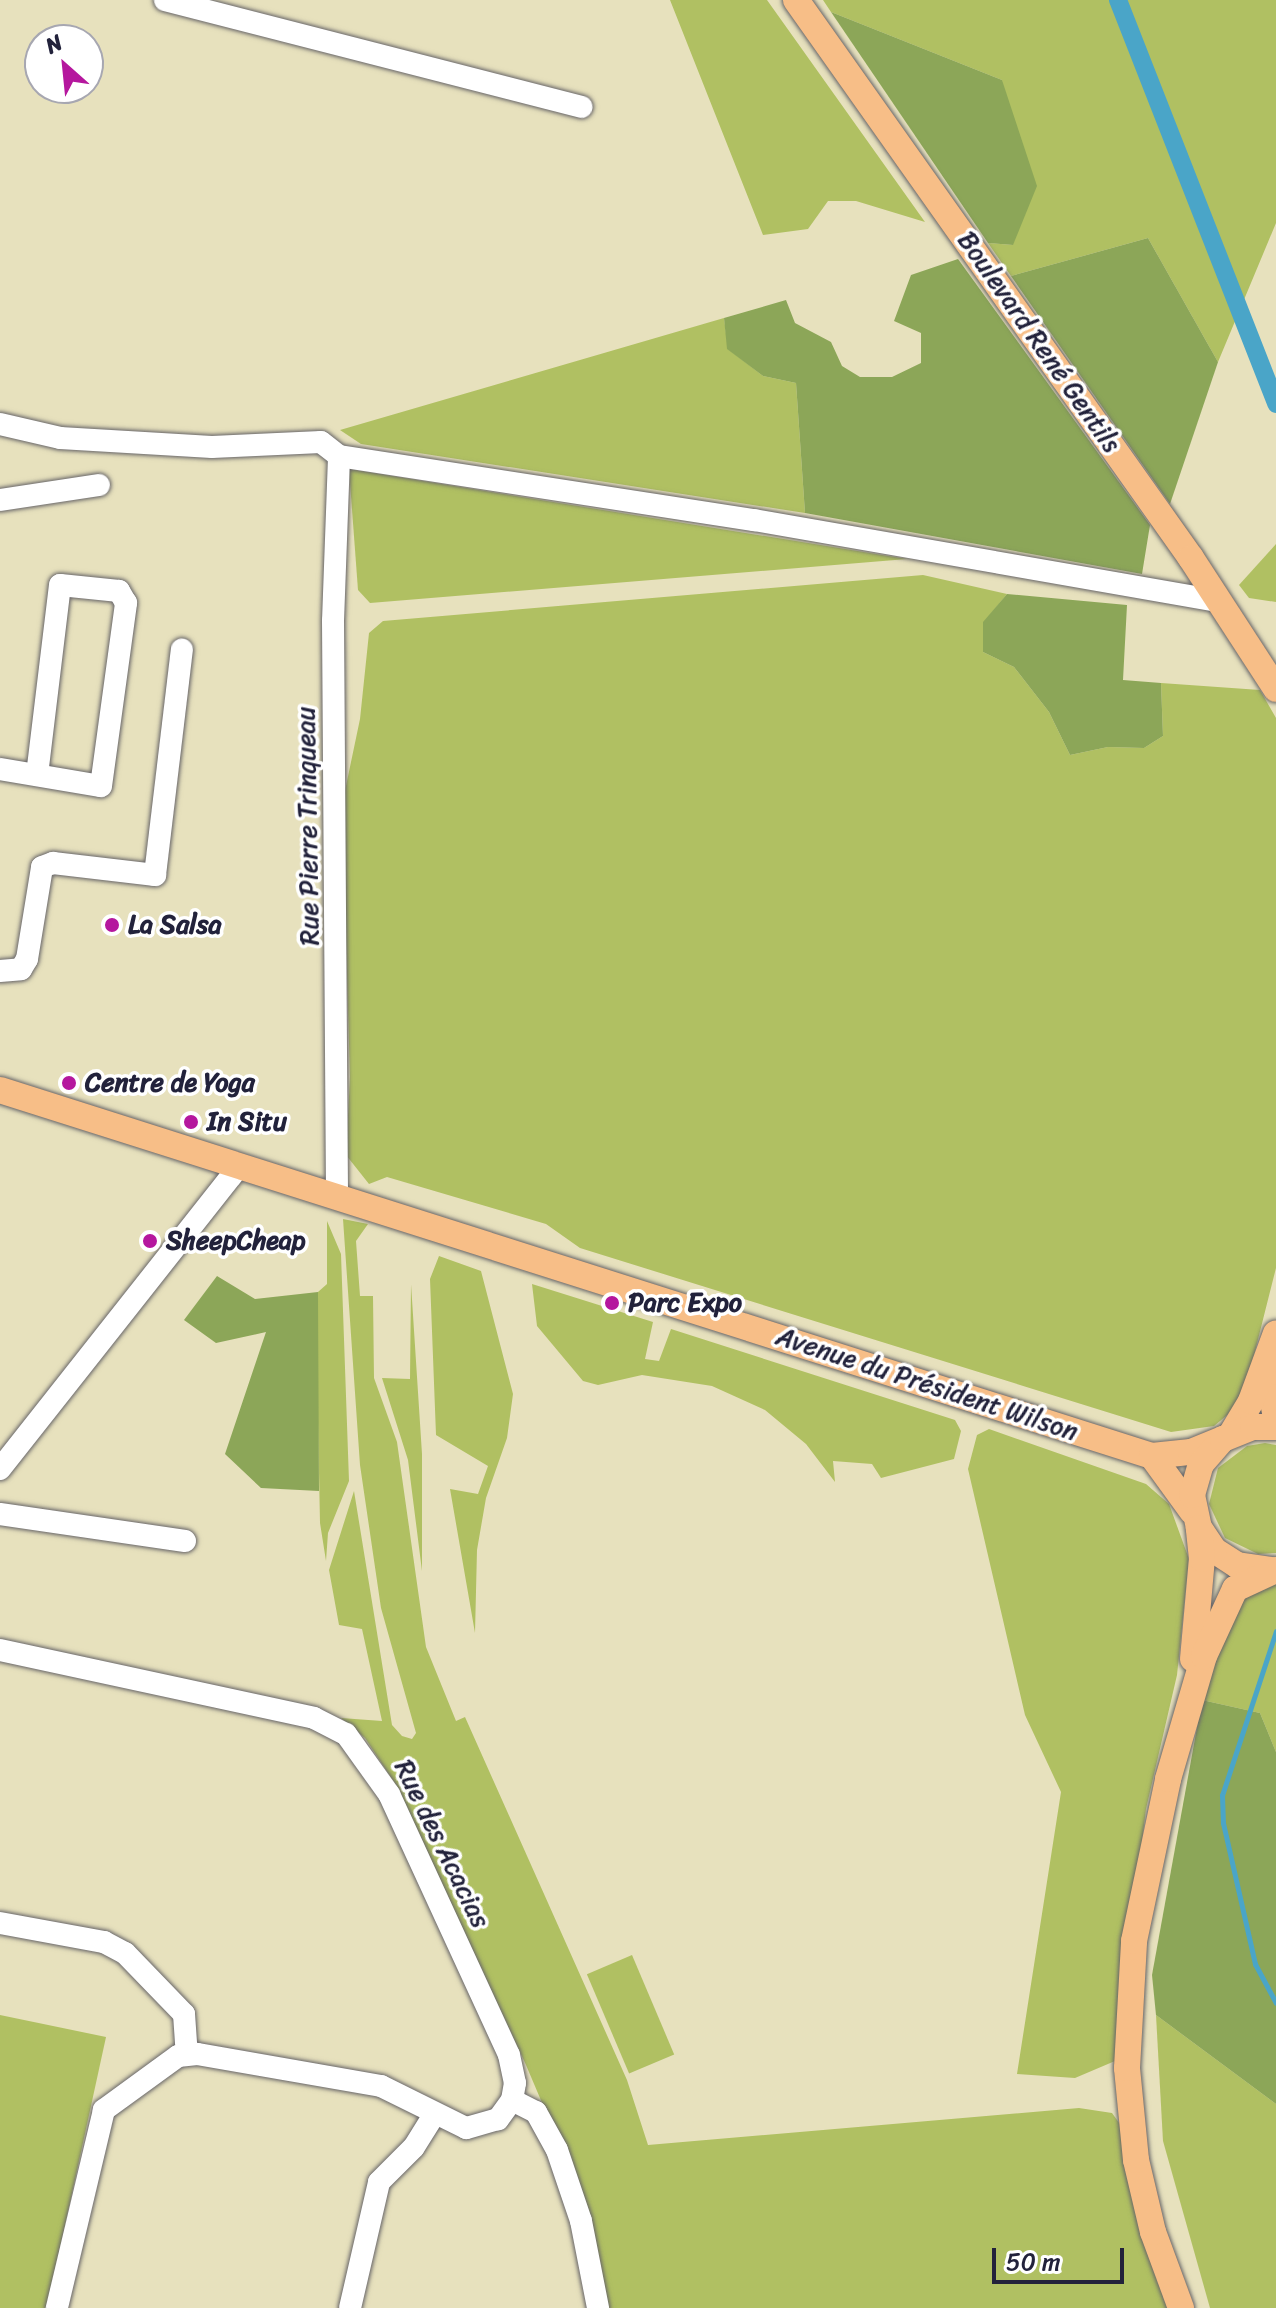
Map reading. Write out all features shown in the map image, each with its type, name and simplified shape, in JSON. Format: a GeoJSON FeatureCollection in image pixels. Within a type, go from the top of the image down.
{"type":"FeatureCollection","features":[{"type":"Feature","properties":{"kind":"main road","name":"Boulevard René Gentils"},"geometry":{"type":"LineString","coordinates":[[796,0],[1220,601],[1276,689]]}},
{"type":"Feature","properties":{"kind":"main road","name":"Avenue du Président Wilson"},"geometry":{"type":"LineString","coordinates":[[0,1090],[337,1194],[1152,1456],[1191,1452],[1228,1436],[1276,1427]]}},
{"type":"Feature","properties":{"kind":"main road"},"geometry":{"type":"LineString","coordinates":[[1181,2308],[1153,2232],[1136,2160],[1127,2068],[1134,1941],[1185,1710],[1200,1591],[1193,1484],[1201,1464],[1228,1436],[1251,1401],[1276,1333]]}},
{"type":"Feature","properties":{"kind":"main road"},"geometry":{"type":"LineString","coordinates":[[1276,1358],[1272,1397],[1276,1418]]}},
{"type":"Feature","properties":{"kind":"main road"},"geometry":{"type":"LineString","coordinates":[[1152,1456],[1225,1559],[1251,1569],[1276,1570]]}},
{"type":"Feature","properties":{"kind":"main road"},"geometry":{"type":"LineString","coordinates":[[1185,1710],[1228,1598],[1250,1579],[1276,1570]]}},
{"type":"Feature","properties":{"kind":"street"},"geometry":{"type":"LineString","coordinates":[[165,0],[581,107]]}},
{"type":"Feature","properties":{"kind":"street"},"geometry":{"type":"LineString","coordinates":[[0,424],[60,438],[212,447],[321,442],[339,456],[754,520],[1220,601]]}},
{"type":"Feature","properties":{"kind":"street","name":"Rue Pierre Trinqueau"},"geometry":{"type":"LineString","coordinates":[[337,1194],[333,621],[339,456]]}},
{"type":"Feature","properties":{"kind":"street"},"geometry":{"type":"LineString","coordinates":[[0,500],[99,485]]}},
{"type":"Feature","properties":{"kind":"street"},"geometry":{"type":"LineString","coordinates":[[0,769],[101,786],[126,603],[119,591],[60,585],[37,775]]}},
{"type":"Feature","properties":{"kind":"street"},"geometry":{"type":"LineString","coordinates":[[0,971],[21,969],[27,959],[42,867],[53,863],[155,875],[182,650]]}},
{"type":"Feature","properties":{"kind":"street"},"geometry":{"type":"LineString","coordinates":[[0,1469],[240,1165]]}},
{"type":"Feature","properties":{"kind":"street"},"geometry":{"type":"LineString","coordinates":[[0,1514],[185,1541]]}},
{"type":"Feature","properties":{"kind":"street","name":"Rue des Acacias"},"geometry":{"type":"LineString","coordinates":[[0,1650],[314,1718],[346,1734],[389,1794],[469,1964],[512,2063],[512,2100]]}},
{"type":"Feature","properties":{"kind":"street"},"geometry":{"type":"LineString","coordinates":[[0,1923],[120,1949],[184,2014],[187,2053]]}},
{"type":"Feature","properties":{"kind":"street"},"geometry":{"type":"LineString","coordinates":[[57,2308],[104,2110],[187,2053],[381,2086],[457,2126],[478,2128],[498,2119],[512,2100],[536,2112],[557,2150],[581,2221],[598,2308]]}},
{"type":"Feature","properties":{"kind":"street"},"geometry":{"type":"LineString","coordinates":[[350,2308],[379,2182],[414,2147],[435,2114]]}},
{"type":"Feature","properties":{"kind":"green space"},"geometry":{"type":"Polygon","coordinates":[[[670,0],[767,0],[925,222],[856,201],[828,201],[808,229],[763,235],[670,0]]]}},
{"type":"Feature","properties":{"kind":"green space"},"geometry":{"type":"Polygon","coordinates":[[[823,0],[1276,0],[1276,223],[1218,362],[1148,238],[1011,276],[988,243],[1013,245],[1002,80],[831,12],[823,0]]]}},
{"type":"Feature","properties":{"kind":"green space"},"geometry":{"type":"Polygon","coordinates":[[[831,12],[1002,80],[1037,186],[1013,245],[988,243],[831,12]]]}},
{"type":"Feature","properties":{"kind":"green space"},"geometry":{"type":"Polygon","coordinates":[[[1148,238],[1218,362],[1170,504],[1011,276],[1148,238]]]}},
{"type":"Feature","properties":{"kind":"green space"},"geometry":{"type":"Polygon","coordinates":[[[958,259],[1150,525],[1142,574],[805,513],[796,383],[763,376],[727,349],[724,318],[786,300],[795,323],[831,342],[842,366],[860,377],[892,377],[921,363],[921,333],[894,321],[911,275],[958,259]]]}},
{"type":"Feature","properties":{"kind":"green space"},"geometry":{"type":"Polygon","coordinates":[[[724,318],[728,349],[763,376],[796,383],[805,513],[361,444],[340,430],[724,318]]]}},
{"type":"Feature","properties":{"kind":"green space"},"geometry":{"type":"Polygon","coordinates":[[[349,469],[907,559],[370,603],[358,590],[349,469]]]}},
{"type":"Feature","properties":{"kind":"green space"},"geometry":{"type":"Polygon","coordinates":[[[1276,544],[1276,602],[1249,598],[1239,585],[1276,544]]]}},
{"type":"Feature","properties":{"kind":"green space"},"geometry":{"type":"Polygon","coordinates":[[[923,575],[1007,594],[984,622],[983,652],[1014,667],[1049,712],[1070,755],[1108,747],[1144,748],[1163,736],[1161,683],[1260,690],[1276,718],[1276,1268],[1245,1391],[1232,1411],[1214,1426],[1171,1432],[580,1248],[546,1224],[387,1177],[369,1184],[346,1155],[350,1077],[342,805],[360,719],[369,633],[383,621],[923,575]]]}},
{"type":"Feature","properties":{"kind":"green space"},"geometry":{"type":"Polygon","coordinates":[[[1007,594],[1127,605],[1123,680],[1161,683],[1163,736],[1144,748],[1108,747],[1070,755],[1049,712],[1014,667],[983,652],[983,622],[1007,594]]]}},
{"type":"Feature","properties":{"kind":"green space"},"geometry":{"type":"Polygon","coordinates":[[[343,1219],[368,1224],[356,1241],[360,1296],[373,1296],[374,1378],[397,1442],[426,1647],[456,1721],[465,1717],[627,2080],[648,2145],[1079,2108],[1112,2113],[1122,2127],[1170,2308],[605,2308],[587,2209],[526,2065],[398,1788],[365,1738],[341,1718],[382,1721],[362,1629],[339,1625],[329,1570],[354,1491],[392,1725],[402,1736],[412,1739],[416,1733],[381,1608],[360,1465],[343,1219]]]}},
{"type":"Feature","properties":{"kind":"green space"},"geometry":{"type":"Polygon","coordinates":[[[327,1221],[341,1254],[349,1481],[328,1533],[326,1561],[320,1523],[316,1321],[318,1292],[327,1284],[327,1221]]]}},
{"type":"Feature","properties":{"kind":"green space"},"geometry":{"type":"Polygon","coordinates":[[[439,1256],[481,1271],[513,1394],[507,1438],[486,1498],[477,1550],[475,1633],[450,1489],[478,1494],[488,1466],[436,1435],[430,1279],[439,1256]]]}},
{"type":"Feature","properties":{"kind":"green space"},"geometry":{"type":"Polygon","coordinates":[[[217,1276],[255,1299],[318,1292],[319,1491],[261,1488],[225,1454],[266,1332],[216,1343],[184,1320],[217,1276]]]}},
{"type":"Feature","properties":{"kind":"green space"},"geometry":{"type":"Polygon","coordinates":[[[411,1284],[422,1454],[422,1571],[408,1460],[382,1378],[410,1379],[411,1284]]]}},
{"type":"Feature","properties":{"kind":"green space"},"geometry":{"type":"Polygon","coordinates":[[[532,1284],[653,1322],[645,1359],[659,1361],[671,1329],[955,1420],[961,1431],[954,1459],[881,1478],[872,1464],[833,1461],[835,1482],[806,1444],[765,1410],[712,1386],[642,1375],[598,1385],[583,1381],[537,1326],[532,1284]]]}},
{"type":"Feature","properties":{"kind":"green space"},"geometry":{"type":"Polygon","coordinates":[[[989,1429],[1146,1484],[1169,1504],[1189,1559],[1177,1675],[1146,1809],[1115,2061],[1075,2078],[1017,2074],[1061,1792],[1025,1715],[968,1469],[977,1435],[989,1429]]]}},
{"type":"Feature","properties":{"kind":"green space"},"geometry":{"type":"Polygon","coordinates":[[[1276,1445],[1276,1553],[1258,1554],[1225,1538],[1209,1504],[1218,1468],[1247,1446],[1276,1445]]]}},
{"type":"Feature","properties":{"kind":"green space"},"geometry":{"type":"Polygon","coordinates":[[[1276,1583],[1276,1752],[1260,1713],[1202,1700],[1230,1609],[1251,1589],[1276,1583]]]}},
{"type":"Feature","properties":{"kind":"green space"},"geometry":{"type":"Polygon","coordinates":[[[1202,1700],[1260,1713],[1276,1752],[1276,2104],[1156,2015],[1152,1975],[1202,1700]]]}},
{"type":"Feature","properties":{"kind":"green space"},"geometry":{"type":"Polygon","coordinates":[[[632,1955],[674,2054],[629,2074],[587,1974],[632,1955]]]}},
{"type":"Feature","properties":{"kind":"green space"},"geometry":{"type":"Polygon","coordinates":[[[0,2015],[106,2037],[47,2308],[0,2308],[0,2015]]]}},
{"type":"Feature","properties":{"kind":"green space"},"geometry":{"type":"Polygon","coordinates":[[[1156,2015],[1276,2104],[1276,2308],[1210,2308],[1163,2141],[1156,2015]]]}},
{"type":"Feature","properties":{"kind":"waterway"},"geometry":{"type":"LineString","coordinates":[[1118,0],[1276,404]]}},
{"type":"Feature","properties":{"kind":"waterway"},"geometry":{"type":"LineString","coordinates":[[1276,1631],[1222,1795],[1223,1823],[1255,1964],[1276,2003]]}},
{"type":"Feature","properties":{"kind":"place","name":"La Salsa"},"geometry":{"type":"Point","coordinates":[112,925]}},
{"type":"Feature","properties":{"kind":"place","name":"Centre de Yoga"},"geometry":{"type":"Point","coordinates":[69,1083]}},
{"type":"Feature","properties":{"kind":"place","name":"In Situ"},"geometry":{"type":"Point","coordinates":[191,1122]}},
{"type":"Feature","properties":{"kind":"place","name":"SheepCheap"},"geometry":{"type":"Point","coordinates":[150,1241]}},
{"type":"Feature","properties":{"kind":"place","name":"Parc Expo"},"geometry":{"type":"Point","coordinates":[612,1303]}}]}
